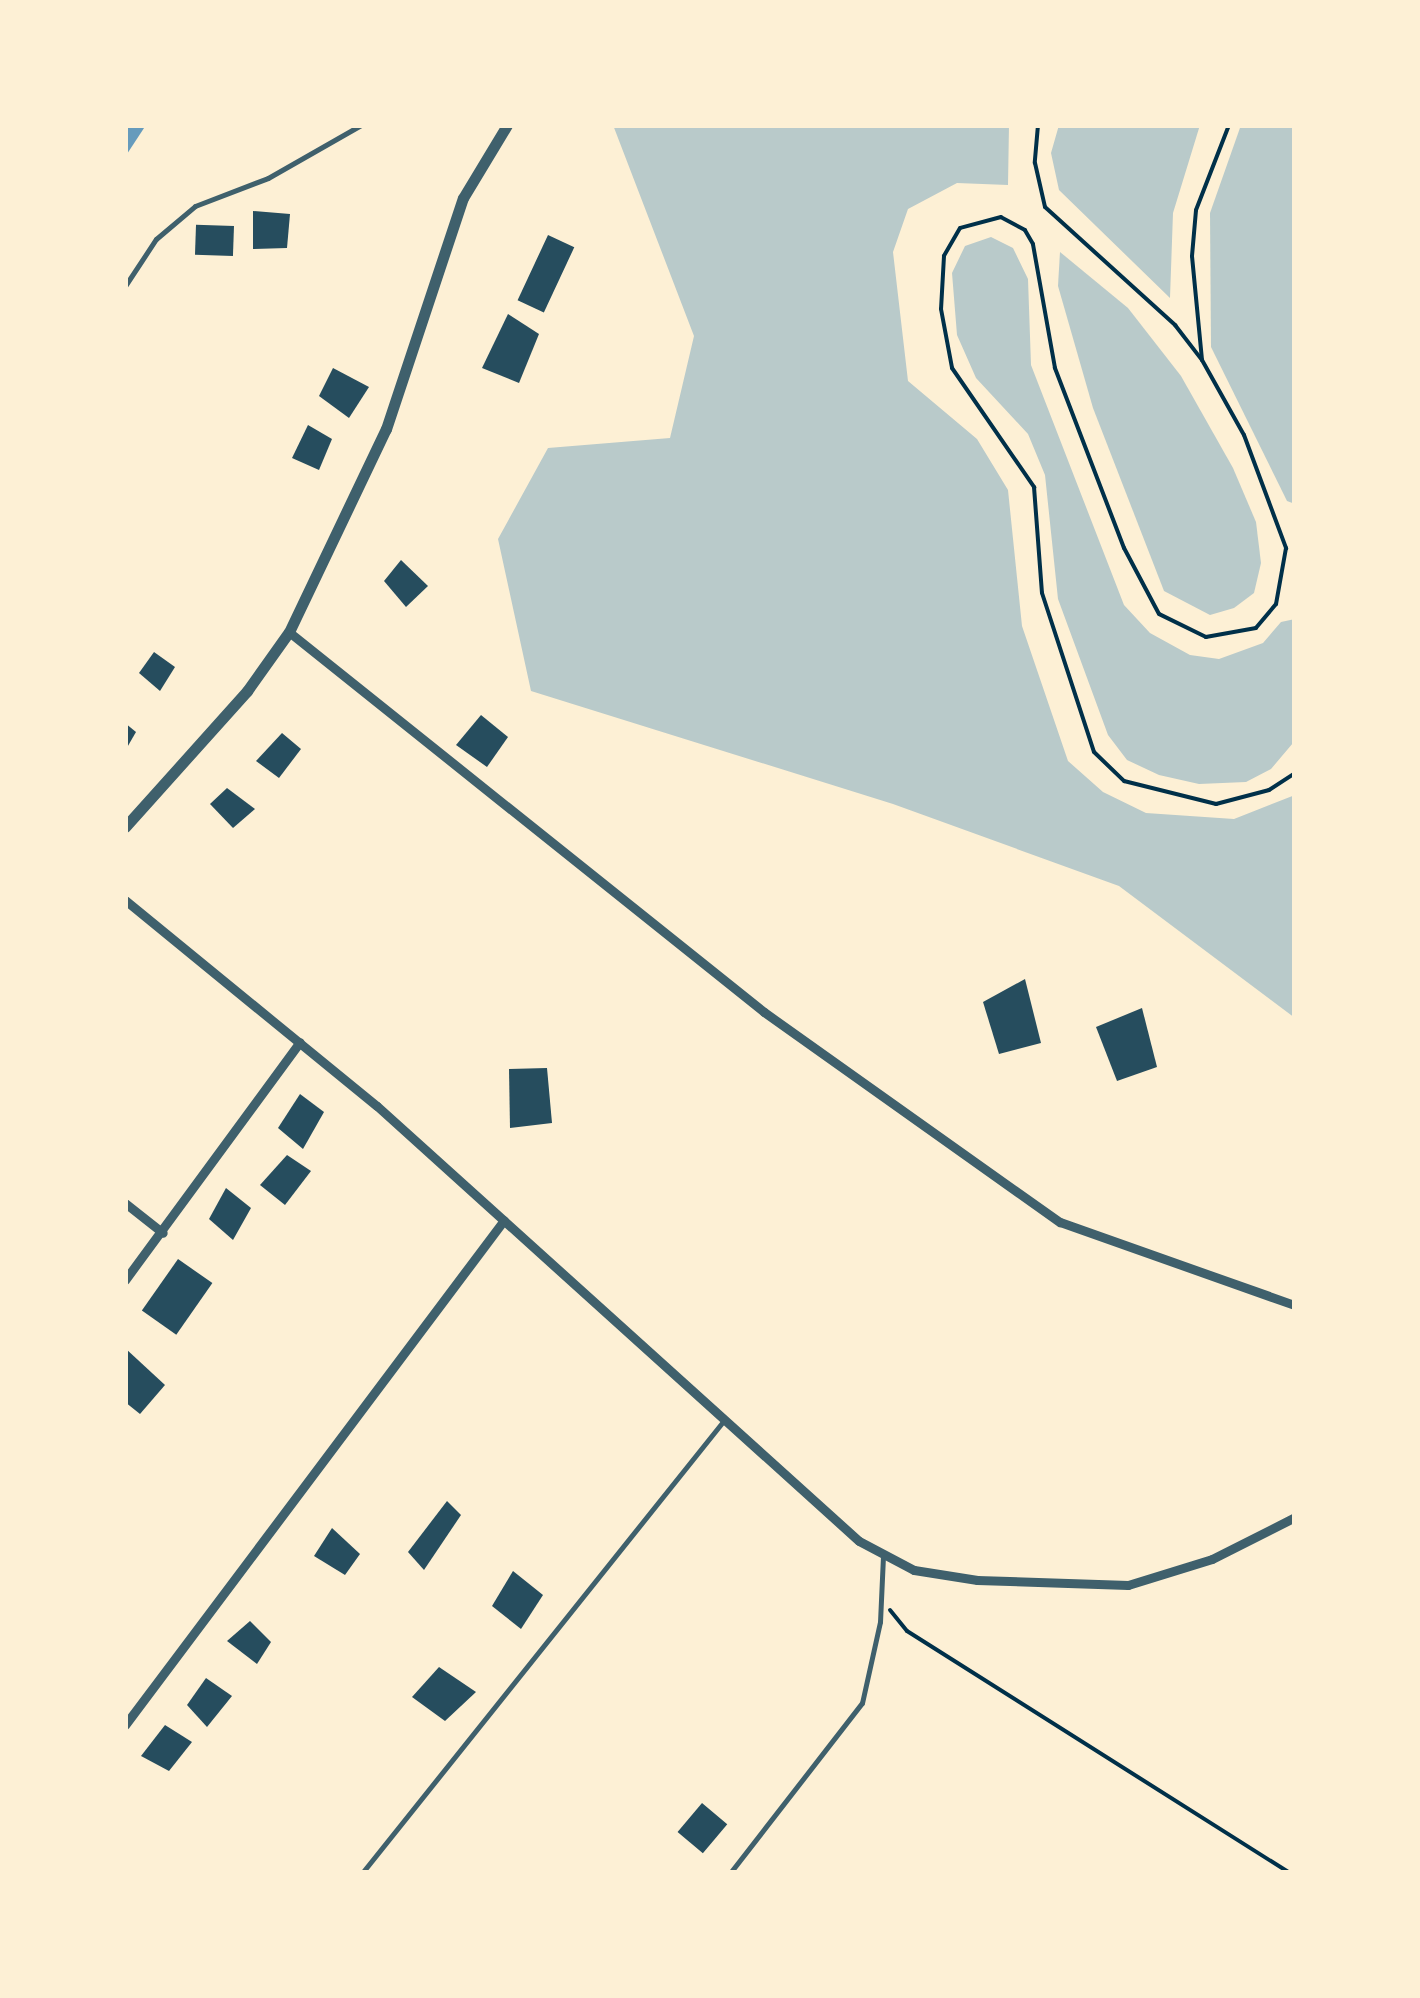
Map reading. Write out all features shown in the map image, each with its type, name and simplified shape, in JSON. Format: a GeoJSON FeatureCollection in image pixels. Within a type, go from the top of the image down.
{"type":"FeatureCollection","features":[{"type":"Feature","properties":{"kind":"street"},"geometry":{"type":"LineString","coordinates":[[125,827],[248,691],[289,632],[386,429],[463,198],[507,125]]}},
{"type":"Feature","properties":{"kind":"street"},"geometry":{"type":"LineString","coordinates":[[289,632],[764,1012],[1060,1222],[1295,1305]]}},
{"type":"Feature","properties":{"kind":"street"},"geometry":{"type":"LineString","coordinates":[[125,900],[300,1042],[860,1541],[883,1554],[914,1570],[977,1580],[1128,1585],[1212,1560],[1295,1517]]}},
{"type":"Feature","properties":{"kind":"street"},"geometry":{"type":"LineString","coordinates":[[125,1280],[300,1042]]}},
{"type":"Feature","properties":{"kind":"street"},"geometry":{"type":"LineString","coordinates":[[125,1203],[163,1232]]}},
{"type":"Feature","properties":{"kind":"street"},"geometry":{"type":"LineString","coordinates":[[125,1725],[504,1220]]}},
{"type":"Feature","properties":{"kind":"lane"},"geometry":{"type":"LineString","coordinates":[[125,286],[156,239],[195,206],[268,178],[362,125]]}},
{"type":"Feature","properties":{"kind":"lane"},"geometry":{"type":"LineString","coordinates":[[362,1873],[725,1419]]}},
{"type":"Feature","properties":{"kind":"lane"},"geometry":{"type":"LineString","coordinates":[[730,1873],[862,1702],[880,1622],[883,1554]]}},
{"type":"Feature","properties":{"kind":"path"},"geometry":{"type":"LineString","coordinates":[[1038,125],[1034,164],[1046,206],[1175,325],[1202,360],[1244,435],[1286,548],[1276,604],[1268,617],[1224,638],[1188,631],[1148,599],[1055,368],[1043,275],[1026,230],[987,217],[969,222],[950,240],[941,309],[952,368],[1034,487],[1042,593],[1094,752],[1124,781],[1216,804],[1269,790],[1295,773]]}},
{"type":"Feature","properties":{"kind":"path"},"geometry":{"type":"LineString","coordinates":[[1202,360],[1192,256],[1196,210],[1229,125]]}},
{"type":"Feature","properties":{"kind":"path"},"geometry":{"type":"LineString","coordinates":[[886,1605],[906,1631],[1290,1873]]}},
{"type":"Feature","properties":{"kind":"shaded area"},"geometry":{"type":"Polygon","coordinates":[[[613,125],[1009,125],[1008,185],[957,183],[908,209],[893,252],[908,381],[977,439],[1008,490],[1022,626],[1068,761],[1103,792],[1146,813],[1234,819],[1295,795],[1295,1018],[1119,886],[893,804],[531,691],[498,539],[548,448],[670,438],[694,336],[613,125]]]}},
{"type":"Feature","properties":{"kind":"shaded area"},"geometry":{"type":"Polygon","coordinates":[[[1059,125],[1200,125],[1173,213],[1170,298],[1059,190],[1051,153],[1059,125]]]}},
{"type":"Feature","properties":{"kind":"shaded area"},"geometry":{"type":"Polygon","coordinates":[[[1241,125],[1295,125],[1295,504],[1287,501],[1211,347],[1210,213],[1241,125]]]}},
{"type":"Feature","properties":{"kind":"shaded area"},"geometry":{"type":"Polygon","coordinates":[[[991,237],[1013,248],[1028,279],[1031,365],[1124,605],[1150,633],[1190,655],[1219,659],[1263,643],[1281,622],[1295,619],[1293,743],[1271,769],[1246,782],[1199,784],[1159,775],[1127,760],[1108,735],[1058,599],[1045,475],[1028,434],[976,378],[957,335],[952,273],[965,246],[991,237]]]}},
{"type":"Feature","properties":{"kind":"shaded area"},"geometry":{"type":"Polygon","coordinates":[[[1060,252],[1128,308],[1181,376],[1233,468],[1256,522],[1261,563],[1254,593],[1234,608],[1210,615],[1164,591],[1093,408],[1058,286],[1060,252]]]}},
{"type":"Feature","properties":{"kind":"water"},"geometry":{"type":"Polygon","coordinates":[[[125,125],[146,125],[125,157],[125,125]]]}},
{"type":"Feature","properties":{"kind":"building"},"geometry":{"type":"Polygon","coordinates":[[[253,211],[290,214],[287,248],[253,249],[253,211]]]}},
{"type":"Feature","properties":{"kind":"building"},"geometry":{"type":"Polygon","coordinates":[[[196,225],[234,226],[233,256],[195,255],[196,225]]]}},
{"type":"Feature","properties":{"kind":"building"},"geometry":{"type":"Polygon","coordinates":[[[548,235],[574,247],[544,313],[518,300],[548,235]]]}},
{"type":"Feature","properties":{"kind":"building"},"geometry":{"type":"Polygon","coordinates":[[[508,314],[539,334],[519,383],[482,368],[508,314]]]}},
{"type":"Feature","properties":{"kind":"building"},"geometry":{"type":"Polygon","coordinates":[[[333,368],[369,387],[349,418],[319,396],[333,368]]]}},
{"type":"Feature","properties":{"kind":"building"},"geometry":{"type":"Polygon","coordinates":[[[308,425],[332,439],[319,470],[292,458],[308,425]]]}},
{"type":"Feature","properties":{"kind":"building"},"geometry":{"type":"Polygon","coordinates":[[[401,560],[428,586],[406,607],[384,581],[401,560]]]}},
{"type":"Feature","properties":{"kind":"building"},"geometry":{"type":"Polygon","coordinates":[[[154,652],[175,667],[160,691],[139,673],[154,652]]]}},
{"type":"Feature","properties":{"kind":"building"},"geometry":{"type":"Polygon","coordinates":[[[481,715],[508,737],[487,767],[456,745],[481,715]]]}},
{"type":"Feature","properties":{"kind":"building"},"geometry":{"type":"Polygon","coordinates":[[[125,723],[136,732],[125,751],[125,723]]]}},
{"type":"Feature","properties":{"kind":"building"},"geometry":{"type":"Polygon","coordinates":[[[282,733],[301,749],[279,778],[256,761],[282,733]]]}},
{"type":"Feature","properties":{"kind":"building"},"geometry":{"type":"Polygon","coordinates":[[[227,788],[255,809],[233,828],[210,804],[227,788]]]}},
{"type":"Feature","properties":{"kind":"building"},"geometry":{"type":"Polygon","coordinates":[[[1025,979],[1041,1043],[999,1054],[983,1002],[1025,979]]]}},
{"type":"Feature","properties":{"kind":"building"},"geometry":{"type":"Polygon","coordinates":[[[1142,1008],[1157,1067],[1117,1081],[1096,1027],[1142,1008]]]}},
{"type":"Feature","properties":{"kind":"building"},"geometry":{"type":"Polygon","coordinates":[[[547,1068],[552,1123],[510,1128],[509,1069],[547,1068]]]}},
{"type":"Feature","properties":{"kind":"building"},"geometry":{"type":"Polygon","coordinates":[[[300,1094],[324,1112],[303,1149],[278,1128],[300,1094]]]}},
{"type":"Feature","properties":{"kind":"building"},"geometry":{"type":"Polygon","coordinates":[[[287,1155],[311,1171],[285,1205],[260,1185],[287,1155]]]}},
{"type":"Feature","properties":{"kind":"building"},"geometry":{"type":"Polygon","coordinates":[[[226,1188],[251,1208],[233,1240],[209,1219],[226,1188]]]}},
{"type":"Feature","properties":{"kind":"building"},"geometry":{"type":"Polygon","coordinates":[[[178,1259],[212,1283],[176,1335],[142,1311],[178,1259]]]}},
{"type":"Feature","properties":{"kind":"building"},"geometry":{"type":"Polygon","coordinates":[[[125,1348],[165,1385],[140,1414],[125,1402],[125,1348]]]}},
{"type":"Feature","properties":{"kind":"building"},"geometry":{"type":"Polygon","coordinates":[[[447,1501],[461,1515],[424,1570],[408,1552],[447,1501]]]}},
{"type":"Feature","properties":{"kind":"building"},"geometry":{"type":"Polygon","coordinates":[[[332,1528],[360,1554],[345,1575],[314,1556],[332,1528]]]}},
{"type":"Feature","properties":{"kind":"building"},"geometry":{"type":"Polygon","coordinates":[[[513,1571],[543,1595],[521,1629],[492,1606],[513,1571]]]}},
{"type":"Feature","properties":{"kind":"building"},"geometry":{"type":"Polygon","coordinates":[[[250,1621],[271,1642],[257,1664],[227,1641],[250,1621]]]}},
{"type":"Feature","properties":{"kind":"building"},"geometry":{"type":"Polygon","coordinates":[[[439,1667],[476,1692],[445,1721],[412,1697],[439,1667]]]}},
{"type":"Feature","properties":{"kind":"building"},"geometry":{"type":"Polygon","coordinates":[[[206,1678],[232,1696],[207,1727],[187,1705],[206,1678]]]}},
{"type":"Feature","properties":{"kind":"building"},"geometry":{"type":"Polygon","coordinates":[[[165,1725],[192,1742],[169,1771],[141,1756],[165,1725]]]}},
{"type":"Feature","properties":{"kind":"building"},"geometry":{"type":"Polygon","coordinates":[[[702,1803],[727,1824],[703,1853],[678,1832],[702,1803]]]}}]}
